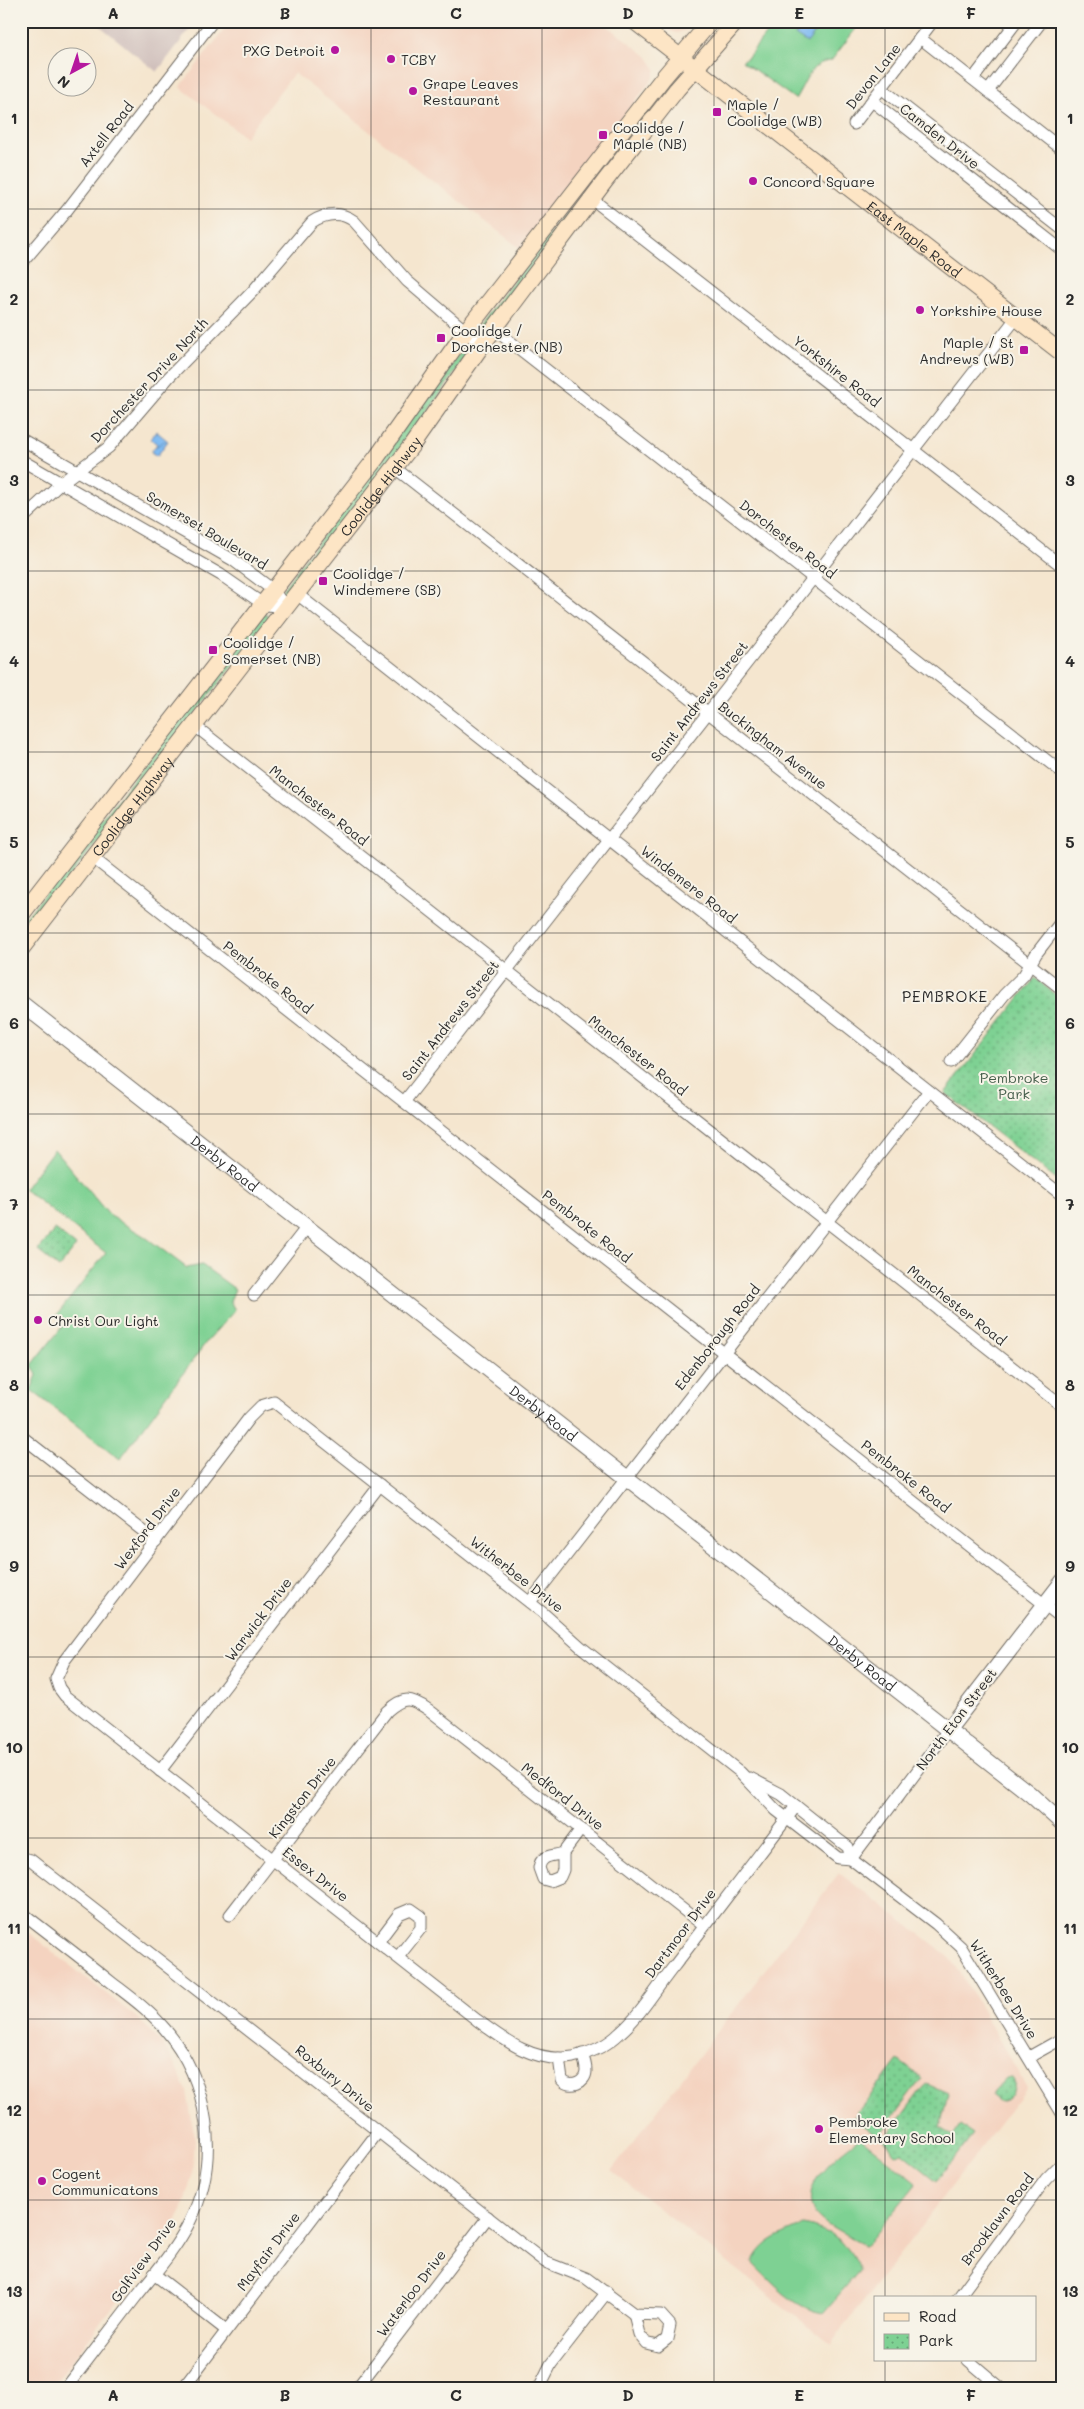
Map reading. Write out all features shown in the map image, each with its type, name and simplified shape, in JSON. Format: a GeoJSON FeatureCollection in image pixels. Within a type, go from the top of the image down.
{"type":"FeatureCollection","features":[{"type":"Feature","properties":{"kind":"main road","name":"East Maple Road"},"geometry":{"type":"LineString","coordinates":[[634,21],[1063,354]]}},
{"type":"Feature","properties":{"kind":"main road","name":"Coolidge Highway"},"geometry":{"type":"LineString","coordinates":[[21,915],[394,433],[466,331],[680,57],[711,21]]}},
{"type":"Feature","properties":{"kind":"main road","name":"Coolidge Highway"},"geometry":{"type":"LineString","coordinates":[[21,949],[395,468],[482,345],[605,181],[696,68],[737,21]]}},
{"type":"Feature","properties":{"kind":"main road"},"geometry":{"type":"LineString","coordinates":[[591,170],[605,181]]}},
{"type":"Feature","properties":{"kind":"street","name":"Axtell Road"},"geometry":{"type":"LineString","coordinates":[[21,264],[62,216],[213,21]]}},
{"type":"Feature","properties":{"kind":"street","name":"Devon Lane"},"geometry":{"type":"LineString","coordinates":[[854,124],[933,21]]}},
{"type":"Feature","properties":{"kind":"street"},"geometry":{"type":"LineString","coordinates":[[973,79],[1016,21]]}},
{"type":"Feature","properties":{"kind":"street"},"geometry":{"type":"LineString","coordinates":[[988,90],[1042,21]]}},
{"type":"Feature","properties":{"kind":"street"},"geometry":{"type":"LineString","coordinates":[[920,38],[1062,149]]}},
{"type":"Feature","properties":{"kind":"street","name":"Camden Drive"},"geometry":{"type":"LineString","coordinates":[[881,88],[1063,230]]}},
{"type":"Feature","properties":{"kind":"street","name":"Camden Drive"},"geometry":{"type":"LineString","coordinates":[[872,101],[1063,251]]}},
{"type":"Feature","properties":{"kind":"street"},"geometry":{"type":"LineString","coordinates":[[991,194],[1000,182]]}},
{"type":"Feature","properties":{"kind":"street","name":"Yorkshire Road"},"geometry":{"type":"LineString","coordinates":[[592,199],[1063,567]]}},
{"type":"Feature","properties":{"kind":"street","name":"Dorchester Drive North"},"geometry":{"type":"LineString","coordinates":[[21,520],[61,483],[101,454],[169,377],[252,292],[312,222],[328,214],[347,216],[354,221],[402,277],[466,331]]}},
{"type":"Feature","properties":{"kind":"street","name":"Saint Andrews Street"},"geometry":{"type":"LineString","coordinates":[[404,1102],[1017,318]]}},
{"type":"Feature","properties":{"kind":"street","name":"Dorchester Road"},"geometry":{"type":"LineString","coordinates":[[494,329],[1063,773]]}},
{"type":"Feature","properties":{"kind":"street"},"geometry":{"type":"LineString","coordinates":[[466,331],[482,345]]}},
{"type":"Feature","properties":{"kind":"street","name":"Somerset Boulevard"},"geometry":{"type":"LineString","coordinates":[[21,439],[233,560],[273,590],[286,608]]}},
{"type":"Feature","properties":{"kind":"street"},"geometry":{"type":"LineString","coordinates":[[21,460],[221,575],[263,604],[286,608]]}},
{"type":"Feature","properties":{"kind":"street","name":"Buckingham Avenue"},"geometry":{"type":"LineString","coordinates":[[395,468],[1063,990]]}},
{"type":"Feature","properties":{"kind":"street","name":"Windemere Road"},"geometry":{"type":"LineString","coordinates":[[297,594],[1063,1196]]}},
{"type":"Feature","properties":{"kind":"street","name":"Manchester Road"},"geometry":{"type":"LineString","coordinates":[[195,726],[1063,1407]]}},
{"type":"Feature","properties":{"kind":"street","name":"Pembroke Road"},"geometry":{"type":"LineString","coordinates":[[93,858],[1063,1619]]}},
{"type":"Feature","properties":{"kind":"street"},"geometry":{"type":"LineString","coordinates":[[951,1062],[1004,995],[1024,976],[1030,964],[1063,920]]}},
{"type":"Feature","properties":{"kind":"street","name":"Derby Road"},"geometry":{"type":"LineString","coordinates":[[21,1003],[1030,1794],[1063,1824]]}},
{"type":"Feature","properties":{"kind":"street","name":"Edenborough Road"},"geometry":{"type":"LineString","coordinates":[[530,1602],[929,1091]]}},
{"type":"Feature","properties":{"kind":"street"},"geometry":{"type":"LineString","coordinates":[[254,1295],[307,1227]]}},
{"type":"Feature","properties":{"kind":"street","name":"Witherbee Drive"},"geometry":{"type":"LineString","coordinates":[[274,1402],[530,1602],[581,1647],[740,1772],[786,1819],[838,1858],[851,1859],[936,1924],[961,1947],[1063,2115]]}},
{"type":"Feature","properties":{"kind":"street","name":"Wexford Drive"},"geometry":{"type":"LineString","coordinates":[[57,1684],[56,1679],[60,1668],[249,1418],[261,1406],[274,1402]]}},
{"type":"Feature","properties":{"kind":"street"},"geometry":{"type":"LineString","coordinates":[[21,1436],[156,1540]]}},
{"type":"Feature","properties":{"kind":"street","name":"Warwick Drive"},"geometry":{"type":"LineString","coordinates":[[160,1771],[380,1485]]}},
{"type":"Feature","properties":{"kind":"street","name":"North Eton Street"},"geometry":{"type":"LineString","coordinates":[[851,1859],[1063,1580]]}},
{"type":"Feature","properties":{"kind":"street","name":"Essex Drive"},"geometry":{"type":"LineString","coordinates":[[57,1684],[65,1696],[510,2044],[524,2051],[559,2058],[577,2056]]}},
{"type":"Feature","properties":{"kind":"street","name":"Medford Drive"},"geometry":{"type":"LineString","coordinates":[[400,1700],[414,1701],[429,1710],[704,1926]]}},
{"type":"Feature","properties":{"kind":"street","name":"Kingston Drive"},"geometry":{"type":"LineString","coordinates":[[230,1915],[387,1711],[400,1700]]}},
{"type":"Feature","properties":{"kind":"street","name":"Witherbee Drive"},"geometry":{"type":"LineString","coordinates":[[740,1772],[781,1794],[848,1847],[851,1859]]}},
{"type":"Feature","properties":{"kind":"street","name":"Dartmoor Drive"},"geometry":{"type":"LineString","coordinates":[[577,2056],[600,2047],[622,2032],[796,1806]]}},
{"type":"Feature","properties":{"kind":"street"},"geometry":{"type":"LineString","coordinates":[[563,1853],[582,1830]]}},
{"type":"Feature","properties":{"kind":"street","name":"Roxbury Drive"},"geometry":{"type":"LineString","coordinates":[[21,1858],[31,1860],[42,1868],[545,2262],[586,2278],[634,2314]]}},
{"type":"Feature","properties":{"kind":"street"},"geometry":{"type":"LineString","coordinates":[[378,1942],[402,1911],[411,1909],[417,1912],[421,1916],[421,1928],[398,1957]]}},
{"type":"Feature","properties":{"kind":"street","name":"Golfview Drive"},"geometry":{"type":"LineString","coordinates":[[21,1912],[155,2018],[177,2045],[195,2080],[206,2123],[204,2176],[198,2200],[190,2220],[154,2274],[66,2388]]}},
{"type":"Feature","properties":{"kind":"street"},"geometry":{"type":"LineString","coordinates":[[1029,2058],[1063,2038]]}},
{"type":"Feature","properties":{"kind":"street"},"geometry":{"type":"LineString","coordinates":[[559,2058],[562,2080],[568,2084],[575,2084],[585,2075],[577,2056]]}},
{"type":"Feature","properties":{"kind":"street","name":"Mayfair Drive"},"geometry":{"type":"LineString","coordinates":[[182,2388],[378,2132]]}},
{"type":"Feature","properties":{"kind":"street","name":"Brooklawn Road"},"geometry":{"type":"LineString","coordinates":[[959,2296],[1046,2179],[1063,2162]]}},
{"type":"Feature","properties":{"kind":"street","name":"Waterloo Drive"},"geometry":{"type":"LineString","coordinates":[[357,2388],[488,2217]]}},
{"type":"Feature","properties":{"kind":"street"},"geometry":{"type":"LineString","coordinates":[[154,2274],[226,2330]]}},
{"type":"Feature","properties":{"kind":"street"},"geometry":{"type":"LineString","coordinates":[[539,2388],[551,2364],[606,2292]]}},
{"type":"Feature","properties":{"kind":"street"},"geometry":{"type":"LineString","coordinates":[[970,2362],[1001,2388]]}},
{"type":"Feature","properties":{"kind":"shaded area"},"geometry":{"type":"Polygon","coordinates":[[[94,21],[196,21],[157,72],[94,21]]]}},
{"type":"Feature","properties":{"kind":"shaded area"},"geometry":{"type":"Polygon","coordinates":[[[231,21],[601,21],[647,56],[656,69],[653,78],[521,249],[294,73],[245,137],[180,87],[231,21]]]}},
{"type":"Feature","properties":{"kind":"shaded area"},"geometry":{"type":"Polygon","coordinates":[[[657,21],[695,21],[688,29],[677,33],[668,30],[657,21]]]}},
{"type":"Feature","properties":{"kind":"shaded area","name":"Pembroke Elementary School"},"geometry":{"type":"Polygon","coordinates":[[[839,1873],[949,1958],[960,1972],[1027,2088],[831,2344],[611,2171],[839,1873]]]}},
{"type":"Feature","properties":{"kind":"shaded area"},"geometry":{"type":"Polygon","coordinates":[[[21,1927],[137,2018],[157,2038],[171,2056],[187,2091],[195,2140],[192,2176],[182,2211],[171,2230],[51,2388],[21,2388],[21,1927]]]}},
{"type":"Feature","properties":{"kind":"green space"},"geometry":{"type":"Polygon","coordinates":[[[776,21],[861,22],[831,61],[824,62],[813,69],[795,99],[742,61],[748,57],[776,21]]]}},
{"type":"Feature","properties":{"kind":"green space"},"geometry":{"type":"Polygon","coordinates":[[[666,84],[668,86],[605,168],[602,168],[666,84]]]}},
{"type":"Feature","properties":{"kind":"green space"},"geometry":{"type":"Polygon","coordinates":[[[590,183],[592,186],[565,220],[553,241],[481,333],[477,328],[590,183]]]}},
{"type":"Feature","properties":{"kind":"green space"},"geometry":{"type":"Polygon","coordinates":[[[468,342],[473,347],[415,430],[287,595],[285,594],[282,590],[468,342]]]}},
{"type":"Feature","properties":{"kind":"green space"},"geometry":{"type":"Polygon","coordinates":[[[265,614],[270,617],[21,940],[21,924],[260,616],[265,614]]]}},
{"type":"Feature","properties":{"kind":"green space","name":"Pembroke Park"},"geometry":{"type":"Polygon","coordinates":[[[1035,978],[1063,1001],[1063,1185],[945,1093],[1035,978]]]}},
{"type":"Feature","properties":{"kind":"green space"},"geometry":{"type":"Polygon","coordinates":[[[54,1149],[109,1215],[144,1236],[187,1268],[202,1265],[235,1289],[230,1301],[235,1310],[207,1341],[120,1459],[31,1390],[37,1375],[32,1365],[65,1323],[56,1316],[106,1253],[24,1189],[54,1149]]]}},
{"type":"Feature","properties":{"kind":"green space"},"geometry":{"type":"Polygon","coordinates":[[[55,1229],[76,1246],[59,1268],[38,1251],[55,1229]]]}},
{"type":"Feature","properties":{"kind":"green space"},"geometry":{"type":"Polygon","coordinates":[[[898,2060],[922,2078],[878,2137],[853,2118],[898,2060]]]}},
{"type":"Feature","properties":{"kind":"green space"},"geometry":{"type":"Polygon","coordinates":[[[1006,2078],[1012,2078],[1014,2088],[1009,2097],[1000,2102],[992,2096],[992,2093],[1006,2078]]]}},
{"type":"Feature","properties":{"kind":"green space"},"geometry":{"type":"Polygon","coordinates":[[[926,2083],[948,2093],[940,2128],[953,2136],[960,2125],[973,2134],[937,2181],[902,2153],[895,2154],[884,2140],[926,2083]]]}},
{"type":"Feature","properties":{"kind":"green space"},"geometry":{"type":"Polygon","coordinates":[[[860,2138],[917,2183],[867,2244],[864,2245],[836,2230],[816,2215],[810,2199],[812,2189],[824,2169],[842,2151],[860,2138]]]}},
{"type":"Feature","properties":{"kind":"green space"},"geometry":{"type":"Polygon","coordinates":[[[803,2225],[831,2234],[838,2239],[850,2251],[860,2270],[823,2313],[802,2306],[784,2294],[752,2263],[761,2249],[773,2239],[803,2225]]]}},
{"type":"Feature","properties":{"kind":"water"},"geometry":{"type":"Polygon","coordinates":[[[804,21],[847,21],[844,24],[816,31],[807,43],[795,35],[804,21]]]}},
{"type":"Feature","properties":{"kind":"water"},"geometry":{"type":"Polygon","coordinates":[[[156,431],[168,441],[157,456],[151,452],[157,444],[151,439],[156,431]]]}},
{"type":"Feature","properties":{"kind":"place","name":"PXG Detroit"},"geometry":{"type":"Point","coordinates":[335,50]}},
{"type":"Feature","properties":{"kind":"place","name":"TCBY"},"geometry":{"type":"Point","coordinates":[391,59]}},
{"type":"Feature","properties":{"kind":"place","name":"Grape Leaves Restaurant"},"geometry":{"type":"Point","coordinates":[413,91]}},
{"type":"Feature","properties":{"kind":"place","name":"Maple / Coolidge (WB)"},"geometry":{"type":"Point","coordinates":[717,112]}},
{"type":"Feature","properties":{"kind":"place","name":"Coolidge / Maple (NB)"},"geometry":{"type":"Point","coordinates":[603,135]}},
{"type":"Feature","properties":{"kind":"place","name":"Concord Square"},"geometry":{"type":"Point","coordinates":[753,181]}},
{"type":"Feature","properties":{"kind":"place","name":"Yorkshire House"},"geometry":{"type":"Point","coordinates":[920,310]}},
{"type":"Feature","properties":{"kind":"place","name":"Coolidge / Dorchester (NB)"},"geometry":{"type":"Point","coordinates":[441,338]}},
{"type":"Feature","properties":{"kind":"place","name":"Maple / St Andrews (WB)"},"geometry":{"type":"Point","coordinates":[1024,350]}},
{"type":"Feature","properties":{"kind":"place","name":"Coolidge / Windemere (SB)"},"geometry":{"type":"Point","coordinates":[323,581]}},
{"type":"Feature","properties":{"kind":"place","name":"Coolidge / Somerset (NB)"},"geometry":{"type":"Point","coordinates":[213,650]}},
{"type":"Feature","properties":{"kind":"place","name":"Christ Our Light"},"geometry":{"type":"Point","coordinates":[38,1320]}},
{"type":"Feature","properties":{"kind":"place","name":"Pembroke Elementary School"},"geometry":{"type":"Point","coordinates":[819,2129]}},
{"type":"Feature","properties":{"kind":"place","name":"Cogent Communicatons"},"geometry":{"type":"Point","coordinates":[42,2181]}},
{"type":"Feature","properties":{"kind":"district","name":"PEMBROKE"},"geometry":{"type":"Point","coordinates":[945,996]}}]}
